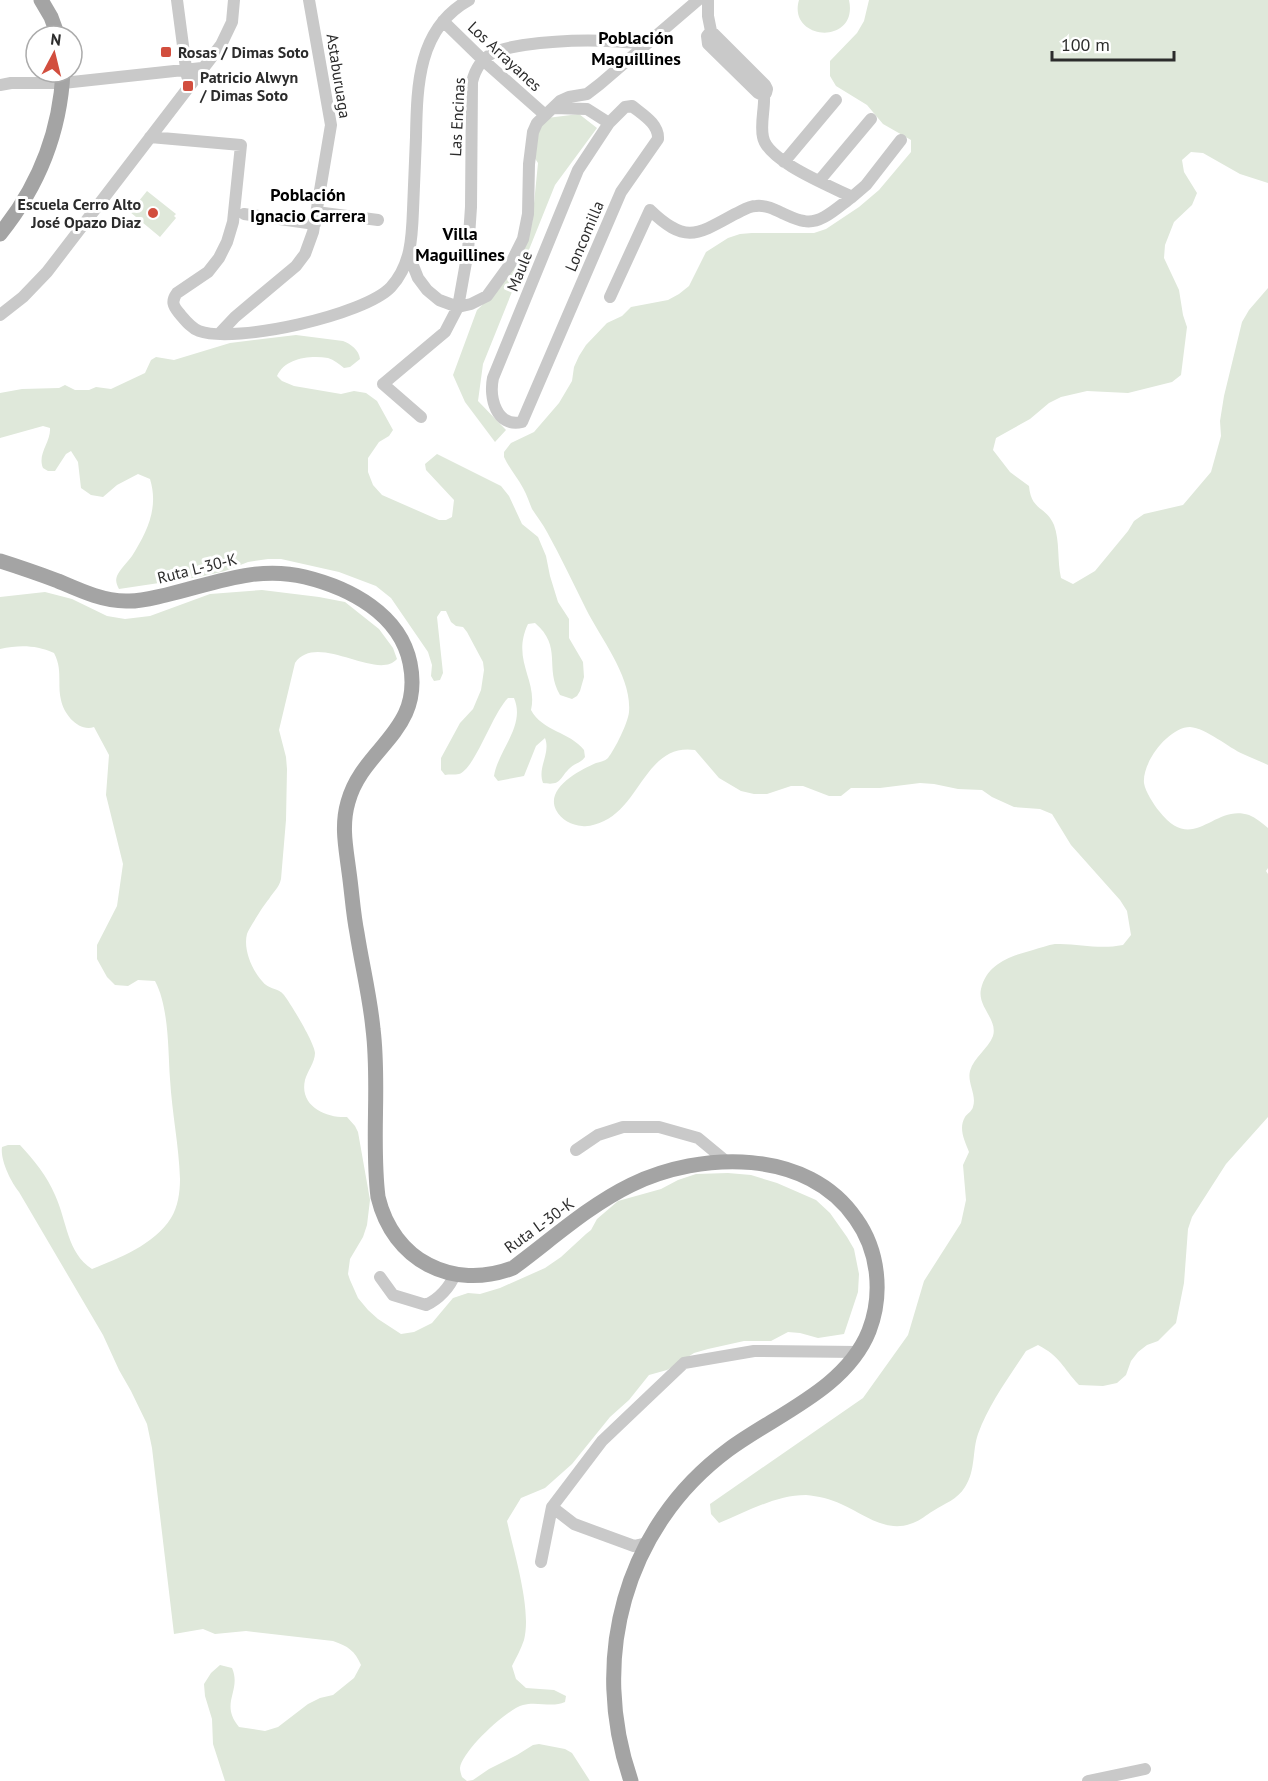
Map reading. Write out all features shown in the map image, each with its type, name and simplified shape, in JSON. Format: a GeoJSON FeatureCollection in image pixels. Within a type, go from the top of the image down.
{"type":"FeatureCollection","features":[{"type":"Feature","properties":{"kind":"main road"},"geometry":{"type":"LineString","coordinates":[[40,0],[54,24]]}},
{"type":"Feature","properties":{"kind":"main road"},"geometry":{"type":"LineString","coordinates":[[0,234],[20,206],[45,158],[56,123],[62,84]]}},
{"type":"Feature","properties":{"kind":"main road","name":"Ruta L-30-K"},"geometry":{"type":"LineString","coordinates":[[0,561],[100,597],[127,602],[144,600],[242,575],[267,573],[295,575],[323,582],[369,604],[383,615],[400,636],[411,666],[410,697],[404,717],[393,736],[367,764],[355,782],[346,812],[345,844],[356,930],[373,1028],[377,1089],[377,1186],[381,1207],[394,1235],[408,1251],[425,1263],[455,1274],[484,1275],[513,1268],[602,1202],[646,1179],[694,1165],[727,1162],[769,1166],[807,1177],[836,1196],[859,1222],[873,1253],[877,1287],[872,1321],[858,1352],[834,1380],[728,1449],[694,1477],[664,1515],[633,1575],[622,1609],[614,1660],[615,1714],[631,1781]]}},
{"type":"Feature","properties":{"kind":"street"},"geometry":{"type":"LineString","coordinates":[[177,0],[188,86]]}},
{"type":"Feature","properties":{"kind":"street"},"geometry":{"type":"LineString","coordinates":[[0,315],[23,297],[47,272],[225,38],[232,21],[234,0]]}},
{"type":"Feature","properties":{"kind":"street","name":"Astaburuaga"},"geometry":{"type":"LineString","coordinates":[[219,334],[235,317],[296,266],[308,247],[316,218],[331,125],[309,0]]}},
{"type":"Feature","properties":{"kind":"street"},"geometry":{"type":"LineString","coordinates":[[469,0],[443,21],[429,42],[421,66],[417,105],[411,248],[412,263],[422,285],[439,300],[458,307],[471,304],[487,296],[520,247],[527,222],[529,164],[533,132],[537,123],[560,101],[586,94],[698,0]]}},
{"type":"Feature","properties":{"kind":"street"},"geometry":{"type":"LineString","coordinates":[[708,0],[711,31],[765,85],[767,91],[764,94],[762,133],[764,142],[770,151],[784,162],[852,197]]}},
{"type":"Feature","properties":{"kind":"street","name":"Los Arrayanes"},"geometry":{"type":"LineString","coordinates":[[443,21],[483,60],[549,111]]}},
{"type":"Feature","properties":{"kind":"street","name":"Las Encinas"},"geometry":{"type":"LineString","coordinates":[[421,417],[383,384],[445,332],[458,307],[468,251],[471,207],[472,82],[475,71],[483,60],[499,50],[540,43],[603,40],[646,44]]}},
{"type":"Feature","properties":{"kind":"street"},"geometry":{"type":"LineString","coordinates":[[84,76],[202,68]]}},
{"type":"Feature","properties":{"kind":"street"},"geometry":{"type":"LineString","coordinates":[[0,85],[24,81]]}},
{"type":"Feature","properties":{"kind":"street"},"geometry":{"type":"LineString","coordinates":[[586,94],[587,109]]}},
{"type":"Feature","properties":{"kind":"street"},"geometry":{"type":"LineString","coordinates":[[784,162],[837,100]]}},
{"type":"Feature","properties":{"kind":"street","name":"Loncomilla"},"geometry":{"type":"LineString","coordinates":[[522,422],[621,192],[658,140],[656,126],[632,106],[625,107],[609,123]]}},
{"type":"Feature","properties":{"kind":"street"},"geometry":{"type":"LineString","coordinates":[[549,111],[587,109],[609,123]]}},
{"type":"Feature","properties":{"kind":"street"},"geometry":{"type":"LineString","coordinates":[[819,181],[871,119]]}},
{"type":"Feature","properties":{"kind":"street","name":"Maule"},"geometry":{"type":"LineString","coordinates":[[522,422],[511,423],[504,419],[494,406],[491,391],[493,378],[578,170],[609,123]]}},
{"type":"Feature","properties":{"kind":"street"},"geometry":{"type":"LineString","coordinates":[[150,137],[241,145],[233,222],[227,242],[219,258],[208,272],[177,293],[173,301],[177,310],[196,330],[219,334],[255,332],[314,321],[349,310],[386,292],[394,282],[411,248]]}},
{"type":"Feature","properties":{"kind":"street"},"geometry":{"type":"LineString","coordinates":[[610,297],[650,210],[674,229],[692,233],[704,231],[746,208],[758,205],[770,207],[800,220],[813,221],[820,219],[866,185],[901,140]]}},
{"type":"Feature","properties":{"kind":"street"},"geometry":{"type":"LineString","coordinates":[[244,214],[378,220]]}},
{"type":"Feature","properties":{"kind":"street"},"geometry":{"type":"LineString","coordinates":[[576,1150],[598,1135],[623,1127],[659,1127],[698,1138],[727,1162]]}},
{"type":"Feature","properties":{"kind":"street"},"geometry":{"type":"LineString","coordinates":[[380,1277],[393,1295],[426,1305],[445,1291],[455,1274]]}},
{"type":"Feature","properties":{"kind":"street"},"geometry":{"type":"LineString","coordinates":[[541,1562],[552,1507],[602,1441],[684,1364],[754,1351],[858,1352]]}},
{"type":"Feature","properties":{"kind":"street"},"geometry":{"type":"LineString","coordinates":[[552,1507],[574,1524],[634,1546],[647,1544]]}},
{"type":"Feature","properties":{"kind":"street"},"geometry":{"type":"LineString","coordinates":[[1088,1781],[1145,1770]]}},
{"type":"Feature","properties":{"kind":"shaded area"},"geometry":{"type":"Polygon","coordinates":[[[799,0],[849,0],[849,15],[844,25],[834,31],[823,33],[812,30],[803,24],[798,14],[799,0]]]}},
{"type":"Feature","properties":{"kind":"shaded area"},"geometry":{"type":"Polygon","coordinates":[[[869,0],[1268,0],[1268,183],[1240,174],[1203,153],[1191,152],[1182,160],[1184,172],[1197,193],[1192,205],[1174,222],[1165,245],[1164,258],[1179,290],[1187,327],[1181,375],[1172,382],[1128,393],[1087,391],[1061,397],[1049,403],[1030,419],[996,438],[993,450],[1010,472],[1029,486],[1033,500],[1051,519],[1057,538],[1061,578],[1073,584],[1095,571],[1134,521],[1144,514],[1183,505],[1211,472],[1221,436],[1220,421],[1224,396],[1242,322],[1268,288],[1268,765],[1237,751],[1203,731],[1190,727],[1174,733],[1158,747],[1147,765],[1144,783],[1152,802],[1159,811],[1171,824],[1183,829],[1193,829],[1236,813],[1249,815],[1268,828],[1268,868],[1266,871],[1268,874],[1268,1117],[1226,1164],[1192,1217],[1188,1229],[1184,1283],[1176,1323],[1158,1341],[1138,1352],[1131,1361],[1126,1375],[1117,1383],[1103,1386],[1079,1385],[1057,1358],[1046,1349],[1038,1345],[1026,1351],[1000,1391],[978,1434],[971,1474],[965,1487],[955,1498],[913,1523],[903,1526],[884,1524],[833,1501],[806,1495],[772,1501],[719,1523],[711,1514],[710,1504],[863,1398],[908,1335],[924,1281],[961,1223],[966,1200],[963,1165],[969,1152],[962,1126],[974,1102],[969,1076],[975,1061],[991,1041],[994,1030],[982,1002],[981,989],[984,980],[994,967],[1016,955],[1055,944],[1096,947],[1123,945],[1131,935],[1127,911],[1120,900],[1071,845],[1052,814],[1040,809],[1014,807],[982,790],[920,783],[880,788],[851,788],[841,796],[829,796],[803,786],[791,786],[767,794],[754,794],[741,791],[719,778],[695,750],[679,750],[666,756],[655,765],[617,813],[604,821],[591,826],[578,825],[564,819],[556,810],[555,794],[560,787],[573,775],[605,760],[611,754],[626,723],[629,699],[621,672],[562,560],[532,509],[523,488],[506,461],[504,452],[511,443],[534,432],[559,403],[572,381],[574,367],[579,356],[607,323],[622,316],[631,307],[668,300],[679,294],[689,286],[706,252],[728,238],[752,233],[814,233],[826,229],[859,207],[879,190],[911,152],[911,140],[883,124],[867,105],[836,86],[830,76],[830,61],[857,33],[864,21],[869,0]]]}},
{"type":"Feature","properties":{"kind":"shaded area"},"geometry":{"type":"Polygon","coordinates":[[[579,114],[597,128],[555,185],[483,364],[478,401],[506,430],[495,442],[465,402],[453,375],[477,310],[499,289],[532,224],[538,163],[534,157],[538,131],[547,118],[579,114]]]}},
{"type":"Feature","properties":{"kind":"shaded area","name":"Escuela Cerro Alto José Opazo Diaz"},"geometry":{"type":"Polygon","coordinates":[[[147,191],[176,214],[174,216],[176,218],[160,237],[130,212],[147,191]]]}},
{"type":"Feature","properties":{"kind":"shaded area"},"geometry":{"type":"Polygon","coordinates":[[[296,335],[343,341],[358,353],[360,359],[350,367],[344,368],[328,358],[314,357],[299,359],[286,365],[277,376],[294,386],[341,394],[354,391],[366,393],[377,401],[393,430],[389,436],[379,442],[368,458],[368,472],[373,485],[382,495],[439,520],[452,517],[454,500],[426,470],[425,464],[437,454],[501,486],[509,496],[522,524],[538,537],[546,556],[558,602],[569,619],[569,638],[583,662],[584,677],[577,696],[572,699],[560,695],[555,685],[548,640],[535,623],[528,624],[522,648],[531,689],[531,710],[542,723],[571,739],[584,750],[585,757],[557,782],[543,783],[545,738],[536,746],[524,776],[498,781],[494,776],[496,766],[514,728],[517,708],[514,698],[508,698],[502,706],[465,770],[459,774],[445,775],[441,770],[441,758],[460,723],[473,709],[481,690],[484,670],[483,662],[467,632],[463,627],[451,622],[446,611],[441,611],[437,617],[443,673],[440,680],[434,681],[431,676],[432,665],[428,652],[391,598],[376,586],[339,572],[281,559],[268,559],[248,562],[225,571],[199,577],[119,589],[117,576],[132,556],[150,519],[153,500],[150,479],[138,474],[117,485],[103,497],[91,495],[81,488],[78,462],[71,451],[66,454],[55,471],[43,468],[42,458],[50,428],[43,426],[0,438],[0,393],[22,389],[59,388],[65,385],[75,390],[89,390],[96,387],[111,389],[145,373],[151,360],[156,357],[174,360],[230,343],[296,335]]]}},
{"type":"Feature","properties":{"kind":"shaded area"},"geometry":{"type":"Polygon","coordinates":[[[262,590],[345,602],[379,629],[393,648],[397,659],[388,664],[376,665],[317,652],[305,655],[295,663],[279,730],[287,769],[281,879],[250,927],[246,940],[247,953],[255,971],[264,984],[284,995],[314,1048],[314,1060],[305,1080],[306,1097],[316,1109],[323,1113],[347,1117],[358,1132],[370,1200],[367,1225],[350,1259],[348,1274],[358,1298],[368,1310],[401,1334],[414,1332],[432,1323],[453,1298],[500,1288],[545,1268],[591,1230],[597,1219],[618,1201],[661,1189],[696,1174],[751,1175],[777,1183],[816,1200],[830,1213],[854,1249],[859,1274],[858,1292],[844,1334],[818,1338],[788,1332],[771,1341],[744,1341],[694,1353],[667,1370],[649,1375],[629,1400],[610,1417],[572,1464],[545,1488],[521,1498],[507,1521],[526,1613],[524,1640],[512,1666],[516,1679],[526,1688],[554,1690],[566,1696],[565,1702],[523,1705],[497,1722],[468,1752],[463,1761],[460,1771],[462,1777],[467,1781],[225,1781],[213,1744],[212,1719],[204,1684],[220,1665],[232,1668],[234,1676],[231,1704],[233,1719],[239,1727],[265,1731],[278,1727],[308,1704],[333,1695],[354,1678],[361,1665],[350,1650],[333,1641],[246,1631],[215,1634],[203,1629],[174,1634],[152,1448],[147,1424],[103,1335],[13,1183],[3,1158],[2,1147],[20,1145],[35,1162],[55,1195],[72,1245],[77,1254],[92,1269],[146,1243],[164,1227],[177,1204],[180,1179],[167,1029],[160,991],[155,981],[138,980],[128,986],[115,985],[107,977],[97,959],[97,945],[117,906],[123,864],[106,795],[109,755],[94,727],[78,725],[65,711],[61,700],[59,671],[54,653],[27,646],[0,649],[0,597],[45,592],[72,599],[107,616],[125,619],[150,616],[210,594],[262,590]]]}},
{"type":"Feature","properties":{"kind":"shaded area"},"geometry":{"type":"Polygon","coordinates":[[[539,1744],[565,1749],[572,1753],[590,1781],[467,1781],[473,1780],[533,1745],[539,1744]]]}},
{"type":"Feature","properties":{"kind":"place","name":"Rosas / Dimas Soto"},"geometry":{"type":"Point","coordinates":[166,52]}},
{"type":"Feature","properties":{"kind":"place","name":"Patricio Alwyn / Dimas Soto"},"geometry":{"type":"Point","coordinates":[188,86]}},
{"type":"Feature","properties":{"kind":"place","name":"Escuela Cerro Alto José Opazo Diaz"},"geometry":{"type":"Point","coordinates":[153,213]}},
{"type":"Feature","properties":{"kind":"district","name":"Población Maguillines"},"geometry":{"type":"Point","coordinates":[636,48]}},
{"type":"Feature","properties":{"kind":"district","name":"Población Ignacio Carrera"},"geometry":{"type":"Point","coordinates":[308,205]}},
{"type":"Feature","properties":{"kind":"district","name":"Villa Maguillines"},"geometry":{"type":"Point","coordinates":[460,244]}}]}
